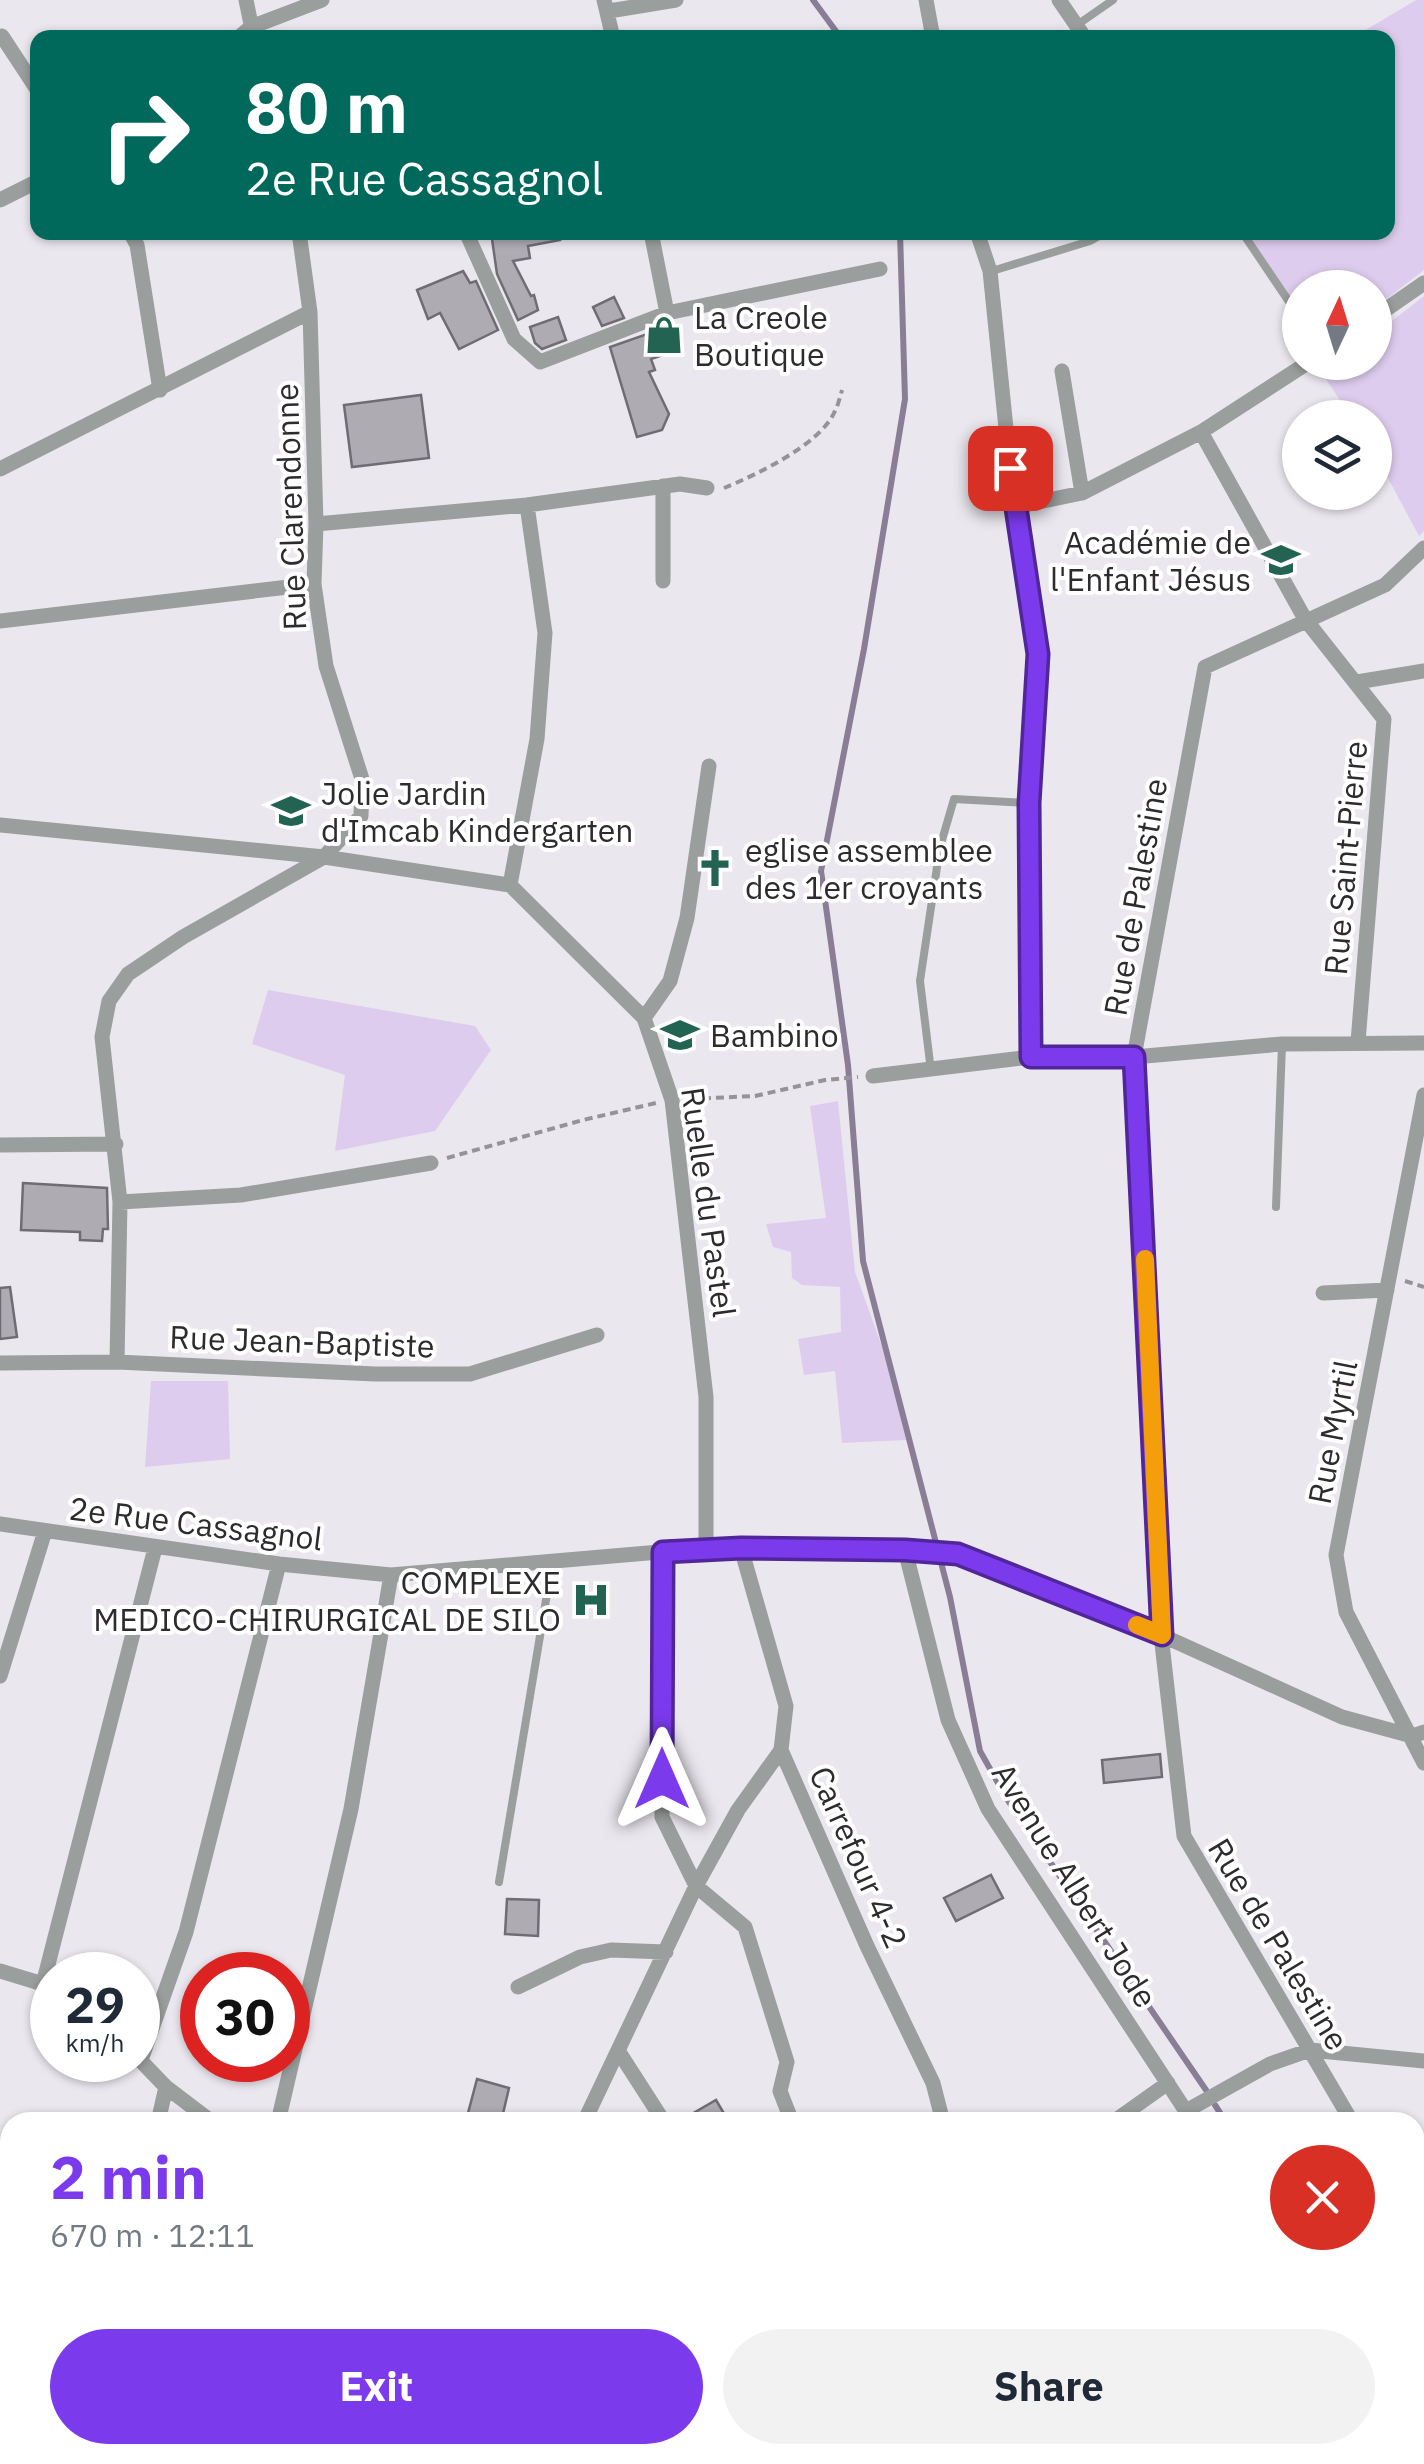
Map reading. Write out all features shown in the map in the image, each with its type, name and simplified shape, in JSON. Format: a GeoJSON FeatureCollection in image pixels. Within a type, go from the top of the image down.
{"type":"FeatureCollection","features":[{"type":"Feature","properties":{"kind":"street"},"geometry":{"type":"LineString","coordinates":[[246,0],[248,30]]}},
{"type":"Feature","properties":{"kind":"street"},"geometry":{"type":"LineString","coordinates":[[257,30],[322,0]]}},
{"type":"Feature","properties":{"kind":"street"},"geometry":{"type":"LineString","coordinates":[[611,30],[606,5],[676,0]]}},
{"type":"Feature","properties":{"kind":"street"},"geometry":{"type":"LineString","coordinates":[[926,0],[932,30]]}},
{"type":"Feature","properties":{"kind":"street"},"geometry":{"type":"LineString","coordinates":[[1059,0],[1080,30]]}},
{"type":"Feature","properties":{"kind":"street"},"geometry":{"type":"LineString","coordinates":[[2,36],[30,78]]}},
{"type":"Feature","properties":{"kind":"street"},"geometry":{"type":"LineString","coordinates":[[0,200],[30,185]]}},
{"type":"Feature","properties":{"kind":"street"},"geometry":{"type":"LineString","coordinates":[[134,240],[160,390]]}},
{"type":"Feature","properties":{"kind":"street","name":"Rue Clarendonne"},"geometry":{"type":"LineString","coordinates":[[117,1362],[120,1202],[102,1037],[109,1001],[128,974],[182,937],[324,857],[361,816],[362,779],[326,666],[314,584],[310,312],[300,240]]}},
{"type":"Feature","properties":{"kind":"street"},"geometry":{"type":"LineString","coordinates":[[470,240],[514,340],[540,362],[667,313],[880,269]]}},
{"type":"Feature","properties":{"kind":"street"},"geometry":{"type":"LineString","coordinates":[[653,240],[667,313]]}},
{"type":"Feature","properties":{"kind":"street"},"geometry":{"type":"LineString","coordinates":[[980,240],[990,271],[1014,507],[1038,654],[1029,803],[1031,1057]]}},
{"type":"Feature","properties":{"kind":"street"},"geometry":{"type":"LineString","coordinates":[[1392,306],[1424,284]]}},
{"type":"Feature","properties":{"kind":"street"},"geometry":{"type":"LineString","coordinates":[[0,470],[310,312]]}},
{"type":"Feature","properties":{"kind":"street"},"geometry":{"type":"LineString","coordinates":[[1062,371],[1082,492]]}},
{"type":"Feature","properties":{"kind":"street"},"geometry":{"type":"LineString","coordinates":[[1014,507],[1082,492],[1201,432],[1282,380]]}},
{"type":"Feature","properties":{"kind":"street","name":"Rue Saint-Pierre"},"geometry":{"type":"LineString","coordinates":[[1201,432],[1305,619],[1384,719],[1358,1042]]}},
{"type":"Feature","properties":{"kind":"street"},"geometry":{"type":"LineString","coordinates":[[316,524],[527,505],[680,484],[707,488]]}},
{"type":"Feature","properties":{"kind":"street"},"geometry":{"type":"LineString","coordinates":[[663,486],[663,581]]}},
{"type":"Feature","properties":{"kind":"street"},"geometry":{"type":"LineString","coordinates":[[0,825],[324,857],[510,885],[538,739],[545,633],[527,505]]}},
{"type":"Feature","properties":{"kind":"street","name":"Rue de Palestine"},"geometry":{"type":"LineString","coordinates":[[1346,2112],[1184,1836],[1162,1635],[1134,1057],[1205,666],[1385,585],[1424,548]]}},
{"type":"Feature","properties":{"kind":"street"},"geometry":{"type":"LineString","coordinates":[[0,621],[314,584]]}},
{"type":"Feature","properties":{"kind":"street"},"geometry":{"type":"LineString","coordinates":[[1357,682],[1424,671]]}},
{"type":"Feature","properties":{"kind":"street"},"geometry":{"type":"LineString","coordinates":[[644,1018],[670,981],[687,918],[710,766]]}},
{"type":"Feature","properties":{"kind":"street","name":"Ruelle du Pastel"},"geometry":{"type":"LineString","coordinates":[[510,885],[644,1018],[672,1100],[706,1397],[706,1548]]}},
{"type":"Feature","properties":{"kind":"street"},"geometry":{"type":"LineString","coordinates":[[873,1076],[1031,1057],[1134,1057],[1282,1044],[1424,1043]]}},
{"type":"Feature","properties":{"kind":"street","name":"Rue Myrtil"},"geometry":{"type":"LineString","coordinates":[[1424,1095],[1336,1555],[1346,1612],[1369,1660],[1418,1734],[1424,1763]]}},
{"type":"Feature","properties":{"kind":"street"},"geometry":{"type":"LineString","coordinates":[[0,1145],[116,1144]]}},
{"type":"Feature","properties":{"kind":"street"},"geometry":{"type":"LineString","coordinates":[[120,1202],[242,1195],[431,1162]]}},
{"type":"Feature","properties":{"kind":"street"},"geometry":{"type":"LineString","coordinates":[[1323,1293],[1388,1290]]}},
{"type":"Feature","properties":{"kind":"street","name":"Rue Jean-Baptiste"},"geometry":{"type":"LineString","coordinates":[[0,1364],[117,1362],[375,1374],[470,1374],[597,1335]]}},
{"type":"Feature","properties":{"kind":"street","name":"2e Rue Cassagnol"},"geometry":{"type":"LineString","coordinates":[[0,1524],[155,1548],[391,1575],[706,1548],[924,1550],[958,1554],[1162,1635]]}},
{"type":"Feature","properties":{"kind":"street"},"geometry":{"type":"LineString","coordinates":[[0,1676],[45,1531]]}},
{"type":"Feature","properties":{"kind":"street"},"geometry":{"type":"LineString","coordinates":[[57,1952],[155,1548]]}},
{"type":"Feature","properties":{"kind":"street","name":"Carrefour 4-2"},"geometry":{"type":"LineString","coordinates":[[741,1548],[786,1706],[781,1750],[867,1946],[934,2083],[941,2112]]}},
{"type":"Feature","properties":{"kind":"street","name":"Avenue Albert Jode"},"geometry":{"type":"LineString","coordinates":[[905,1550],[948,1720],[988,1809],[1186,2112]]}},
{"type":"Feature","properties":{"kind":"street"},"geometry":{"type":"LineString","coordinates":[[663,1552],[662,1817],[696,1886],[745,1927],[787,2062],[780,2091],[788,2112]]}},
{"type":"Feature","properties":{"kind":"street"},"geometry":{"type":"LineString","coordinates":[[160,2002],[186,1932],[279,1564]]}},
{"type":"Feature","properties":{"kind":"street"},"geometry":{"type":"LineString","coordinates":[[280,2112],[351,1809],[391,1575]]}},
{"type":"Feature","properties":{"kind":"street"},"geometry":{"type":"LineString","coordinates":[[1162,1635],[1342,1716],[1418,1734]]}},
{"type":"Feature","properties":{"kind":"street"},"geometry":{"type":"LineString","coordinates":[[589,2112],[696,1886],[738,1810],[781,1750]]}},
{"type":"Feature","properties":{"kind":"street"},"geometry":{"type":"LineString","coordinates":[[518,1987],[580,1958],[611,1950],[666,1952]]}},
{"type":"Feature","properties":{"kind":"street"},"geometry":{"type":"LineString","coordinates":[[0,1971],[30,1982]]}},
{"type":"Feature","properties":{"kind":"street"},"geometry":{"type":"LineString","coordinates":[[1197,2112],[1270,2064],[1310,2050],[1424,2061]]}},
{"type":"Feature","properties":{"kind":"street"},"geometry":{"type":"LineString","coordinates":[[619,2052],[658,2112]]}},
{"type":"Feature","properties":{"kind":"street"},"geometry":{"type":"LineString","coordinates":[[160,2081],[199,2112]]}},
{"type":"Feature","properties":{"kind":"street"},"geometry":{"type":"LineString","coordinates":[[1127,2112],[1168,2083]]}},
{"type":"Feature","properties":{"kind":"street"},"geometry":{"type":"LineString","coordinates":[[160,2112],[166,2087]]}},
{"type":"Feature","properties":{"kind":"lane"},"geometry":{"type":"LineString","coordinates":[[1082,30],[1113,0]]}},
{"type":"Feature","properties":{"kind":"lane"},"geometry":{"type":"LineString","coordinates":[[990,271],[1092,240]]}},
{"type":"Feature","properties":{"kind":"lane"},"geometry":{"type":"LineString","coordinates":[[1247,240],[1282,292]]}},
{"type":"Feature","properties":{"kind":"lane"},"geometry":{"type":"LineString","coordinates":[[931,1071],[920,982],[940,846],[954,798],[1029,803]]}},
{"type":"Feature","properties":{"kind":"lane"},"geometry":{"type":"LineString","coordinates":[[1276,1207],[1282,1044]]}},
{"type":"Feature","properties":{"kind":"lane"},"geometry":{"type":"LineString","coordinates":[[499,1882],[552,1564]]}},
{"type":"Feature","properties":{"kind":"path"},"geometry":{"type":"LineString","coordinates":[[707,488],[725,488],[773,466],[833,416],[842,390]]}},
{"type":"Feature","properties":{"kind":"path"},"geometry":{"type":"LineString","coordinates":[[431,1162],[672,1100],[755,1096],[825,1080],[873,1076]]}},
{"type":"Feature","properties":{"kind":"shaded area"},"geometry":{"type":"Polygon","coordinates":[[[1416,0],[1424,0],[1424,270],[1392,295],[1392,270],[1282,270],[1282,292],[1248,240],[1395,240],[1395,30],[1366,30],[1416,0]]]}},
{"type":"Feature","properties":{"kind":"shaded area"},"geometry":{"type":"Polygon","coordinates":[[[1424,296],[1424,531],[1419,536],[1392,486],[1392,400],[1340,400],[1327,380],[1392,380],[1392,321],[1424,296]]]}},
{"type":"Feature","properties":{"kind":"shaded area"},"geometry":{"type":"Polygon","coordinates":[[[268,990],[475,1026],[491,1050],[435,1131],[335,1151],[345,1075],[252,1044],[268,990]]]}},
{"type":"Feature","properties":{"kind":"shaded area"},"geometry":{"type":"Polygon","coordinates":[[[838,1101],[855,1272],[888,1363],[906,1440],[842,1443],[835,1371],[804,1375],[798,1339],[841,1332],[840,1287],[802,1285],[792,1278],[791,1252],[773,1247],[766,1224],[826,1218],[810,1106],[838,1101]]]}},
{"type":"Feature","properties":{"kind":"shaded area"},"geometry":{"type":"Polygon","coordinates":[[[151,1381],[228,1381],[230,1459],[145,1467],[151,1381]]]}},
{"type":"Feature","properties":{"kind":"building"},"geometry":{"type":"Polygon","coordinates":[[[492,240],[560,240],[528,246],[530,258],[513,261],[531,296],[534,295],[538,310],[518,320],[497,274],[492,240]]]}},
{"type":"Feature","properties":{"kind":"building"},"geometry":{"type":"Polygon","coordinates":[[[463,271],[470,283],[476,281],[498,330],[459,349],[440,313],[428,319],[417,290],[463,271]]]}},
{"type":"Feature","properties":{"kind":"building"},"geometry":{"type":"Polygon","coordinates":[[[614,297],[624,318],[602,326],[593,307],[614,297]]]}},
{"type":"Feature","properties":{"kind":"building"},"geometry":{"type":"Polygon","coordinates":[[[558,317],[566,340],[542,349],[535,343],[530,327],[558,317]]]}},
{"type":"Feature","properties":{"kind":"building"},"geometry":{"type":"Polygon","coordinates":[[[667,327],[675,351],[651,359],[655,370],[649,372],[669,414],[662,430],[637,437],[610,347],[667,327]]]}},
{"type":"Feature","properties":{"kind":"building"},"geometry":{"type":"Polygon","coordinates":[[[421,395],[429,458],[352,467],[344,405],[421,395]]]}},
{"type":"Feature","properties":{"kind":"building"},"geometry":{"type":"Polygon","coordinates":[[[23,1183],[107,1188],[108,1229],[103,1229],[102,1241],[80,1240],[80,1232],[21,1230],[23,1183]]]}},
{"type":"Feature","properties":{"kind":"building"},"geometry":{"type":"Polygon","coordinates":[[[10,1287],[17,1337],[0,1339],[0,1288],[10,1287]]]}},
{"type":"Feature","properties":{"kind":"building"},"geometry":{"type":"Polygon","coordinates":[[[1160,1754],[1162,1777],[1104,1783],[1102,1760],[1160,1754]]]}},
{"type":"Feature","properties":{"kind":"building"},"geometry":{"type":"Polygon","coordinates":[[[991,1875],[1003,1898],[956,1921],[944,1898],[991,1875]]]}},
{"type":"Feature","properties":{"kind":"building"},"geometry":{"type":"Polygon","coordinates":[[[507,1899],[539,1900],[538,1936],[505,1934],[507,1899]]]}},
{"type":"Feature","properties":{"kind":"building"},"geometry":{"type":"Polygon","coordinates":[[[477,2079],[509,2088],[503,2112],[468,2112],[477,2079]]]}},
{"type":"Feature","properties":{"kind":"building"},"geometry":{"type":"Polygon","coordinates":[[[716,2100],[723,2112],[695,2112],[716,2100]]]}},
{"type":"Feature","properties":{"kind":"waterway"},"geometry":{"type":"LineString","coordinates":[[813,0],[835,30]]}},
{"type":"Feature","properties":{"kind":"waterway"},"geometry":{"type":"LineString","coordinates":[[900,240],[905,399],[864,649],[821,871],[848,1065],[863,1261],[950,1597],[980,1751],[1007,1799],[1206,2090]]}},
{"type":"Feature","properties":{"kind":"waterway"},"geometry":{"type":"LineString","coordinates":[[1215,2105],[1220,2112]]}},
{"type":"Feature","properties":{"kind":"slow traffic"},"geometry":{"type":"LineString","coordinates":[[1137,1625],[1162,1635],[1145,1259]]}},
{"type":"Feature","properties":{"kind":"place","name":"La Creole Boutique"},"geometry":{"type":"Point","coordinates":[664,335]}},
{"type":"Feature","properties":{"kind":"place","name":"Académie de l'Enfant Jésus"},"geometry":{"type":"Point","coordinates":[1281,560]}},
{"type":"Feature","properties":{"kind":"place","name":"Jolie Jardin d'Imcab Kindergarten"},"geometry":{"type":"Point","coordinates":[291,811]}},
{"type":"Feature","properties":{"kind":"place","name":"eglise assemblee des 1er croyants"},"geometry":{"type":"Point","coordinates":[715,868]}},
{"type":"Feature","properties":{"kind":"place","name":"Bambino"},"geometry":{"type":"Point","coordinates":[680,1035]}},
{"type":"Feature","properties":{"kind":"place","name":"COMPLEXE MEDICO-CHIRURGICAL DE SILO"},"geometry":{"type":"Point","coordinates":[591,1600]}},
{"type":"Feature","properties":{"kind":"route"},"geometry":{"type":"LineString","coordinates":[[662,1779],[663,1552],[741,1548],[924,1550],[958,1554],[1162,1635],[1134,1057],[1031,1057],[1029,803],[1038,654],[1010,468]]}}]}
